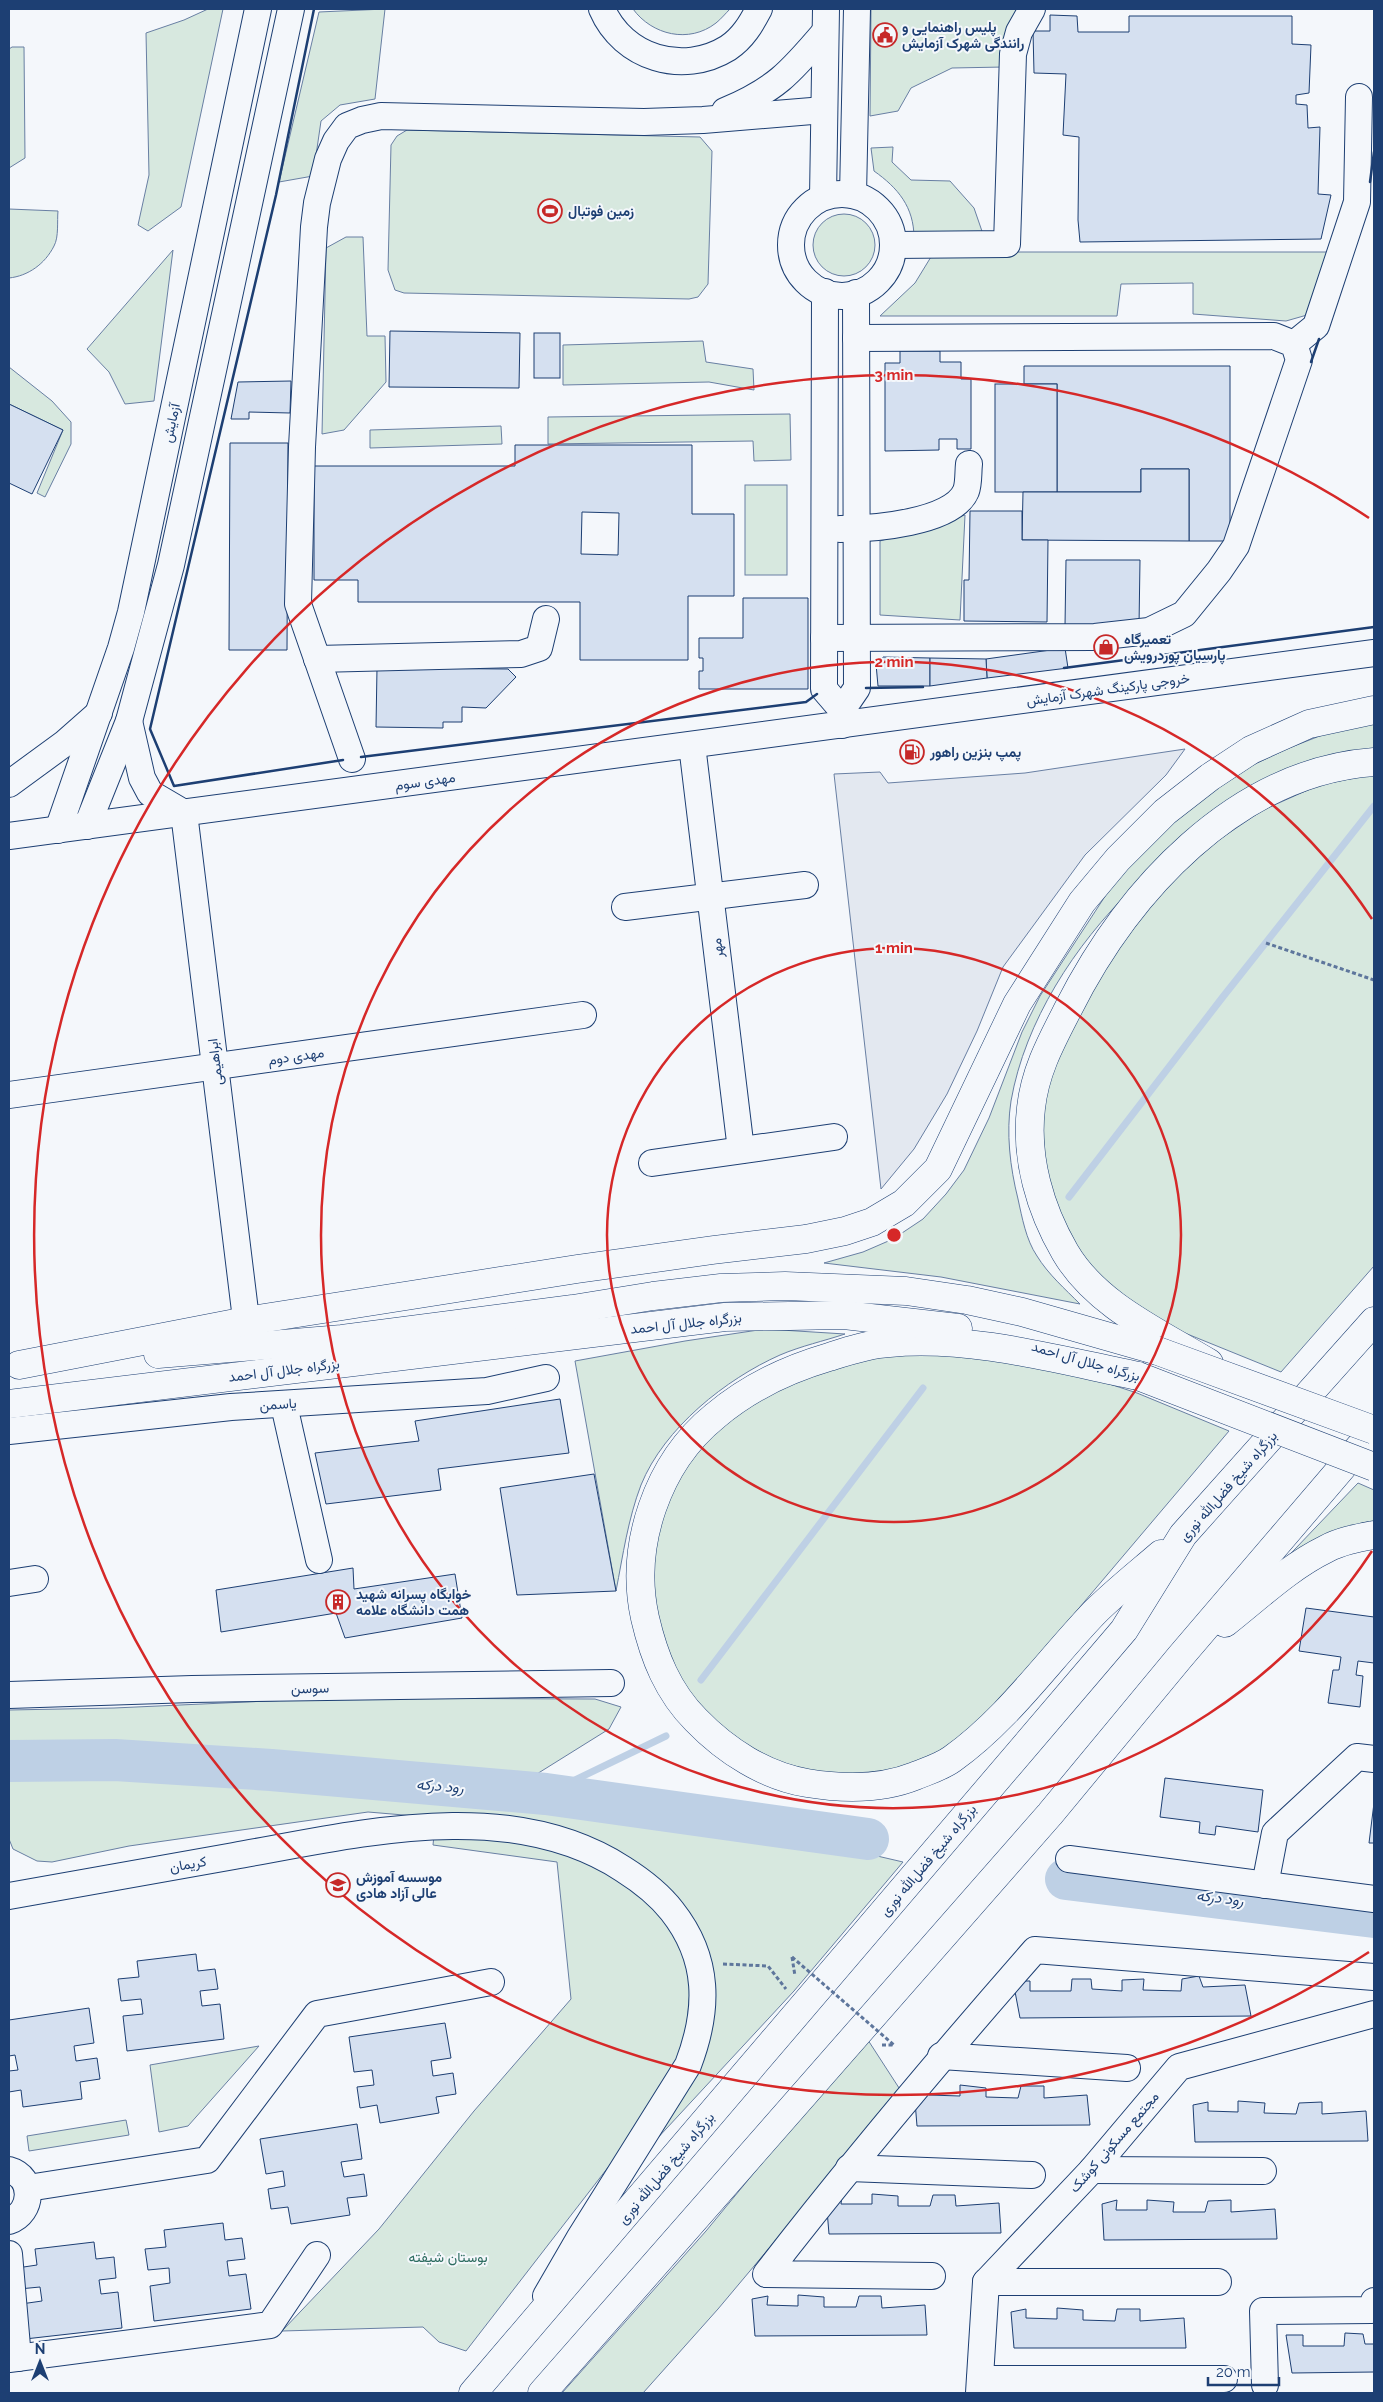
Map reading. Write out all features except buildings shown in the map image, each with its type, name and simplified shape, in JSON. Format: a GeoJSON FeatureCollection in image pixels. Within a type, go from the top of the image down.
{"type":"FeatureCollection","features":[{"type":"Feature","properties":{"kind":"highway"},"geometry":{"type":"LineString","coordinates":[[14,1366],[246,1322],[577,1269],[806,1239],[846,1231],[872,1222],[904,1203],[938,1169],[1017,1004],[1082,902],[1118,859],[1165,812],[1210,777],[1251,750],[1309,724],[1374,710]]}},
{"type":"Feature","properties":{"kind":"highway"},"geometry":{"type":"LineString","coordinates":[[1231,1376],[1121,1310],[1089,1285],[1059,1241],[1038,1191],[1032,1156],[1029,1131],[1035,1083],[1040,1064],[1081,984],[1114,931],[1154,883],[1198,839],[1254,800],[1300,778],[1333,768],[1374,762]]}},
{"type":"Feature","properties":{"kind":"highway","name":"بزرگراه جلال آل احمد"},"geometry":{"type":"LineString","coordinates":[[14,1366],[342,1339],[721,1288],[785,1286],[906,1291],[967,1300],[1022,1312],[1155,1350],[1231,1376],[1374,1430]]}},
{"type":"Feature","properties":{"kind":"highway","name":"بزرگراه جلال آل احمد"},"geometry":{"type":"LineString","coordinates":[[9,1404],[725,1317],[844,1315],[953,1327],[1064,1352],[1138,1376],[1374,1467]]}},
{"type":"Feature","properties":{"kind":"highway","name":"بزرگراه شیخ فضل‌الله نوری"},"geometry":{"type":"LineString","coordinates":[[474,2393],[1124,1630],[1183,1535],[1374,1321]]}},
{"type":"Feature","properties":{"kind":"highway"},"geometry":{"type":"LineString","coordinates":[[1138,1376],[993,1347],[937,1342],[888,1342],[798,1366],[756,1387],[714,1416],[683,1449],[660,1488],[646,1524],[640,1565],[642,1606],[651,1646],[661,1670],[675,1695],[691,1715],[710,1734],[747,1761],[790,1780],[831,1787],[873,1787],[910,1778],[950,1761],[989,1727],[1097,1610],[1183,1535]]}},
{"type":"Feature","properties":{"kind":"highway"},"geometry":{"type":"LineString","coordinates":[[542,2393],[1050,1814],[1180,1657],[1374,1430]]}},
{"type":"Feature","properties":{"kind":"highway"},"geometry":{"type":"LineString","coordinates":[[1180,1657],[1318,1554],[1353,1539],[1374,1535]]}},
{"type":"Feature","properties":{"kind":"street","name":"آزمایش"},"geometry":{"type":"LineString","coordinates":[[58,830],[121,648],[131,612],[258,9]]}},
{"type":"Feature","properties":{"kind":"street"},"geometry":{"type":"LineString","coordinates":[[87,826],[129,721],[171,565],[291,9]]}},
{"type":"Feature","properties":{"kind":"street"},"geometry":{"type":"LineString","coordinates":[[602,9],[608,21],[625,42],[649,56],[677,62],[704,59],[729,47],[749,28],[760,12]]}},
{"type":"Feature","properties":{"kind":"street"},"geometry":{"type":"LineString","coordinates":[[853,195],[857,9]]}},
{"type":"Feature","properties":{"kind":"street"},"geometry":{"type":"LineString","coordinates":[[894,245],[1007,244],[1013,54],[1019,32],[1032,9]]}},
{"type":"Feature","properties":{"kind":"street"},"geometry":{"type":"LineString","coordinates":[[823,197],[824,17]]}},
{"type":"Feature","properties":{"kind":"street"},"geometry":{"type":"LineString","coordinates":[[704,120],[768,91],[787,76],[824,17]]}},
{"type":"Feature","properties":{"kind":"street"},"geometry":{"type":"LineString","coordinates":[[1294,344],[1316,326],[1357,202],[1359,97]]}},
{"type":"Feature","properties":{"kind":"street"},"geometry":{"type":"LineString","coordinates":[[352,758],[298,604],[302,447],[314,227],[317,203],[328,159],[336,141],[347,126],[381,116],[644,122],[704,120],[824,110]]}},
{"type":"Feature","properties":{"kind":"street"},"geometry":{"type":"LineString","coordinates":[[843,193],[853,195],[873,204],[884,215],[891,229],[894,245],[890,263],[881,278],[867,290],[832,295],[816,289],[802,278],[794,262],[790,244],[793,229],[800,214],[812,203],[823,197],[843,193]]}},
{"type":"Feature","properties":{"kind":"street"},"geometry":{"type":"LineString","coordinates":[[825,292],[824,689],[842,717],[858,688],[856,293]]}},
{"type":"Feature","properties":{"kind":"street"},"geometry":{"type":"LineString","coordinates":[[856,338],[1274,336],[1294,344]]}},
{"type":"Feature","properties":{"kind":"street"},"geometry":{"type":"LineString","coordinates":[[824,638],[1095,636],[1149,631],[1184,614],[1219,571],[1236,546],[1299,360],[1294,344]]}},
{"type":"Feature","properties":{"kind":"street"},"geometry":{"type":"LineString","coordinates":[[825,529],[857,529],[928,518],[950,510],[966,491],[969,464]]}},
{"type":"Feature","properties":{"kind":"street"},"geometry":{"type":"LineString","coordinates":[[317,659],[521,654],[539,648],[546,619]]}},
{"type":"Feature","properties":{"kind":"street","name":"خروجی پارکینگ شهرک آزمایش"},"geometry":{"type":"LineString","coordinates":[[842,717],[1374,653]]}},
{"type":"Feature","properties":{"kind":"street"},"geometry":{"type":"LineString","coordinates":[[9,784],[58,749],[99,713]]}},
{"type":"Feature","properties":{"kind":"street","name":"مهدی سوم"},"geometry":{"type":"LineString","coordinates":[[9,836],[692,745],[842,717]]}},
{"type":"Feature","properties":{"kind":"street"},"geometry":{"type":"LineString","coordinates":[[129,721],[142,778],[150,793],[184,813]]}},
{"type":"Feature","properties":{"kind":"street","name":"مهر"},"geometry":{"type":"LineString","coordinates":[[692,745],[741,1150]]}},
{"type":"Feature","properties":{"kind":"street","name":"ابراهیمی"},"geometry":{"type":"LineString","coordinates":[[184,813],[245,1311]]}},
{"type":"Feature","properties":{"kind":"street"},"geometry":{"type":"LineString","coordinates":[[625,907],[805,885]]}},
{"type":"Feature","properties":{"kind":"street","name":"مهدی دوم"},"geometry":{"type":"LineString","coordinates":[[9,1095],[583,1015]]}},
{"type":"Feature","properties":{"kind":"street"},"geometry":{"type":"LineString","coordinates":[[652,1163],[834,1137]]}},
{"type":"Feature","properties":{"kind":"street","name":"یاسمن"},"geometry":{"type":"LineString","coordinates":[[9,1431],[231,1407],[487,1391],[546,1378]]}},
{"type":"Feature","properties":{"kind":"street"},"geometry":{"type":"LineString","coordinates":[[286,1414],[319,1560]]}},
{"type":"Feature","properties":{"kind":"street"},"geometry":{"type":"LineString","coordinates":[[9,1583],[35,1579]]}},
{"type":"Feature","properties":{"kind":"street","name":"سوسن"},"geometry":{"type":"LineString","coordinates":[[9,1695],[192,1689],[611,1683]]}},
{"type":"Feature","properties":{"kind":"street"},"geometry":{"type":"LineString","coordinates":[[1265,1885],[1275,1833],[1357,1757],[1374,1759]]}},
{"type":"Feature","properties":{"kind":"street","name":"کریمان"},"geometry":{"type":"LineString","coordinates":[[9,1896],[367,1832],[463,1826],[510,1828],[552,1837],[583,1848],[612,1862],[661,1897],[690,1937],[699,1963],[704,1989],[702,2018],[697,2043],[688,2065],[579,2239],[521,2338]]}},
{"type":"Feature","properties":{"kind":"street"},"geometry":{"type":"LineString","coordinates":[[1069,1859],[1374,1899]]}},
{"type":"Feature","properties":{"kind":"street"},"geometry":{"type":"LineString","coordinates":[[932,2276],[766,2274],[849,2168],[941,2056],[1035,1950],[1374,1977]]}},
{"type":"Feature","properties":{"kind":"street"},"geometry":{"type":"LineString","coordinates":[[28,2188],[206,2160],[317,2014],[490,1982]]}},
{"type":"Feature","properties":{"kind":"street","name":"مجتمع مسکونی کوشک"},"geometry":{"type":"LineString","coordinates":[[986,2282],[1092,2170],[1179,2067],[1374,2014]]}},
{"type":"Feature","properties":{"kind":"street"},"geometry":{"type":"LineString","coordinates":[[941,2056],[1126,2068]]}},
{"type":"Feature","properties":{"kind":"street"},"geometry":{"type":"LineString","coordinates":[[849,2168],[1032,2175]]}},
{"type":"Feature","properties":{"kind":"street"},"geometry":{"type":"LineString","coordinates":[[9,2170],[19,2175],[28,2188],[27,2206],[22,2214],[9,2221]]}},
{"type":"Feature","properties":{"kind":"street"},"geometry":{"type":"LineString","coordinates":[[1092,2170],[1263,2172]]}},
{"type":"Feature","properties":{"kind":"street"},"geometry":{"type":"LineString","coordinates":[[9,2254],[13,2358],[270,2324],[317,2254]]}},
{"type":"Feature","properties":{"kind":"street"},"geometry":{"type":"LineString","coordinates":[[1218,2282],[986,2282],[980,2386],[1224,2379]]}},
{"type":"Feature","properties":{"kind":"street"},"geometry":{"type":"LineString","coordinates":[[1265,2385],[1263,2311],[1373,2307]]}},
{"type":"Feature","properties":{"kind":"path"},"geometry":{"type":"LineString","coordinates":[[1266,943],[1374,980]]}},
{"type":"Feature","properties":{"kind":"path"},"geometry":{"type":"LineString","coordinates":[[792,1957],[894,2045]]}},
{"type":"Feature","properties":{"kind":"path"},"geometry":{"type":"LineString","coordinates":[[699,1963],[768,1966],[801,2009]]}},
{"type":"Feature","properties":{"kind":"green space"},"geometry":{"type":"Polygon","coordinates":[[[208,9],[223,9],[181,207],[148,231],[138,225],[149,175],[146,33],[184,20],[208,9]]]}},
{"type":"Feature","properties":{"kind":"green space"},"geometry":{"type":"Polygon","coordinates":[[[385,9],[375,99],[340,105],[321,121],[313,176],[279,182],[319,12],[385,9]]]}},
{"type":"Feature","properties":{"kind":"green space"},"geometry":{"type":"Polygon","coordinates":[[[633,9],[730,9],[716,23],[694,33],[683,35],[672,34],[650,25],[633,9]]]}},
{"type":"Feature","properties":{"kind":"green space"},"geometry":{"type":"Polygon","coordinates":[[[871,9],[1023,9],[1004,67],[952,68],[911,88],[898,111],[870,116],[871,9]]]}},
{"type":"Feature","properties":{"kind":"green space"},"geometry":{"type":"Polygon","coordinates":[[[12,47],[24,47],[25,158],[9,168],[9,49],[12,47]]]}},
{"type":"Feature","properties":{"kind":"green space","name":"زمین فوتبال"},"geometry":{"type":"Polygon","coordinates":[[[407,130],[700,137],[712,151],[708,284],[698,297],[689,299],[404,293],[395,290],[388,270],[391,145],[397,136],[407,130]]]}},
{"type":"Feature","properties":{"kind":"green space"},"geometry":{"type":"Polygon","coordinates":[[[893,147],[892,162],[911,180],[950,181],[974,208],[984,237],[914,238],[911,217],[903,199],[883,177],[874,171],[871,148],[893,147]]]}},
{"type":"Feature","properties":{"kind":"green space"},"geometry":{"type":"Polygon","coordinates":[[[9,209],[58,211],[58,229],[54,246],[41,264],[23,275],[9,278],[9,209]]]}},
{"type":"Feature","properties":{"kind":"green space"},"geometry":{"type":"Polygon","coordinates":[[[844,214],[861,219],[866,223],[870,228],[875,245],[870,262],[866,267],[861,271],[844,276],[827,271],[822,267],[818,262],[813,245],[818,228],[822,223],[827,219],[844,214]]]}},
{"type":"Feature","properties":{"kind":"green space"},"geometry":{"type":"Polygon","coordinates":[[[346,237],[363,237],[367,336],[385,336],[386,382],[344,430],[322,434],[326,248],[346,237]]]}},
{"type":"Feature","properties":{"kind":"green space"},"geometry":{"type":"Polygon","coordinates":[[[173,250],[154,401],[125,404],[109,372],[87,349],[173,250]]]}},
{"type":"Feature","properties":{"kind":"green space"},"geometry":{"type":"Polygon","coordinates":[[[934,252],[1336,252],[1314,313],[1286,321],[1193,314],[1193,283],[1121,284],[1117,316],[880,316],[915,283],[934,252]]]}},
{"type":"Feature","properties":{"kind":"green space"},"geometry":{"type":"Polygon","coordinates":[[[703,341],[706,362],[753,369],[754,390],[709,382],[563,385],[563,345],[703,341]]]}},
{"type":"Feature","properties":{"kind":"green space"},"geometry":{"type":"Polygon","coordinates":[[[9,367],[52,401],[71,422],[71,444],[45,497],[37,493],[63,430],[9,404],[9,367]]]}},
{"type":"Feature","properties":{"kind":"green space"},"geometry":{"type":"Polygon","coordinates":[[[790,414],[791,460],[754,461],[753,441],[548,444],[548,417],[790,414]]]}},
{"type":"Feature","properties":{"kind":"green space"},"geometry":{"type":"Polygon","coordinates":[[[501,426],[502,444],[370,448],[370,430],[501,426]]]}},
{"type":"Feature","properties":{"kind":"green space"},"geometry":{"type":"Polygon","coordinates":[[[745,485],[787,485],[787,575],[745,575],[745,485]]]}},
{"type":"Feature","properties":{"kind":"green space"},"geometry":{"type":"Polygon","coordinates":[[[965,515],[960,620],[880,615],[880,541],[965,515]]]}},
{"type":"Feature","properties":{"kind":"green space"},"geometry":{"type":"Polygon","coordinates":[[[1374,721],[1374,749],[1357,751],[1132,889],[1091,934],[1055,986],[1040,1014],[1018,1071],[1011,1101],[1009,1138],[1011,1162],[1023,1221],[1033,1250],[1051,1275],[1080,1304],[941,1277],[824,1263],[863,1252],[893,1239],[923,1219],[946,1194],[964,1170],[989,1118],[1022,1032],[1040,996],[1115,881],[1188,808],[1253,765],[1289,748],[1340,728],[1374,721]]]}},
{"type":"Feature","properties":{"kind":"green space"},"geometry":{"type":"Polygon","coordinates":[[[1374,774],[1374,1266],[1281,1372],[1170,1327],[1106,1283],[1082,1256],[1064,1224],[1054,1198],[1045,1168],[1042,1107],[1055,1056],[1106,965],[1152,904],[1183,871],[1217,841],[1263,810],[1319,785],[1374,774]]]}},
{"type":"Feature","properties":{"kind":"green space"},"geometry":{"type":"Polygon","coordinates":[[[765,1329],[845,1334],[804,1346],[759,1365],[718,1392],[681,1425],[651,1464],[641,1485],[629,1524],[616,1591],[575,1361],[765,1329]]]}},
{"type":"Feature","properties":{"kind":"green space"},"geometry":{"type":"Polygon","coordinates":[[[911,1352],[980,1354],[1088,1377],[1137,1393],[1229,1431],[1024,1673],[974,1727],[951,1745],[921,1762],[891,1771],[858,1775],[818,1773],[777,1761],[737,1740],[708,1717],[680,1682],[654,1617],[651,1557],[668,1493],[703,1440],[762,1395],[831,1366],[911,1352]]]}},
{"type":"Feature","properties":{"kind":"green space"},"geometry":{"type":"Polygon","coordinates":[[[1358,1483],[1374,1490],[1374,1521],[1334,1533],[1275,1570],[1358,1483]]]}},
{"type":"Feature","properties":{"kind":"green space"},"geometry":{"type":"Polygon","coordinates":[[[334,1698],[595,1699],[621,1707],[609,1729],[532,1777],[401,1770],[320,1759],[111,1744],[9,1745],[9,1710],[114,1708],[334,1698]]]}},
{"type":"Feature","properties":{"kind":"green space"},"geometry":{"type":"Polygon","coordinates":[[[79,1770],[267,1782],[509,1804],[860,1852],[903,1862],[794,1991],[628,2170],[710,2008],[658,1885],[475,1821],[368,1812],[129,1846],[52,1862],[37,1861],[13,1849],[9,1839],[9,1773],[79,1770]]]}},
{"type":"Feature","properties":{"kind":"green space","name":"بوستان شیفته"},"geometry":{"type":"Polygon","coordinates":[[[434,1835],[507,1836],[567,1850],[656,1902],[692,1969],[685,2047],[623,2148],[466,2351],[439,2342],[423,2327],[282,2331],[379,2229],[474,2111],[571,1999],[557,1862],[433,1845],[434,1835]]]}},
{"type":"Feature","properties":{"kind":"green space"},"geometry":{"type":"Polygon","coordinates":[[[866,2037],[901,2091],[718,2309],[643,2393],[562,2393],[706,2231],[866,2037]]]}},
{"type":"Feature","properties":{"kind":"green space"},"geometry":{"type":"Polygon","coordinates":[[[259,2046],[188,2126],[159,2132],[150,2065],[259,2046]]]}},
{"type":"Feature","properties":{"kind":"green space"},"geometry":{"type":"Polygon","coordinates":[[[126,2120],[129,2135],[29,2151],[27,2136],[126,2120]]]}},
{"type":"Feature","properties":{"kind":"shaded area"},"geometry":{"type":"Polygon","coordinates":[[[1185,749],[1166,775],[1085,855],[1003,967],[977,1031],[947,1094],[914,1149],[881,1189],[834,774],[880,772],[888,783],[1025,773],[1185,749]]]}},
{"type":"Feature","properties":{"kind":"waterway"},"geometry":{"type":"LineString","coordinates":[[1069,1197],[1222,998],[1374,806]]}},
{"type":"Feature","properties":{"kind":"waterway"},"geometry":{"type":"LineString","coordinates":[[701,1680],[923,1388]]}},
{"type":"Feature","properties":{"kind":"waterway"},"geometry":{"type":"LineString","coordinates":[[546,1794],[666,1736]]}},
{"type":"Feature","properties":{"kind":"waterway","name":"رود درکه"},"geometry":{"type":"LineString","coordinates":[[9,1761],[115,1760],[271,1770],[546,1794],[868,1839]]}},
{"type":"Feature","properties":{"kind":"waterway","name":"رود درکه"},"geometry":{"type":"LineString","coordinates":[[1066,1879],[1374,1917]]}},
{"type":"Feature","properties":{"kind":"wall"},"geometry":{"type":"LineString","coordinates":[[314,9],[276,195],[150,729],[174,786],[343,760]]}},
{"type":"Feature","properties":{"kind":"wall"},"geometry":{"type":"LineString","coordinates":[[1370,182],[1374,152]]}},
{"type":"Feature","properties":{"kind":"wall"},"geometry":{"type":"LineString","coordinates":[[1311,362],[1319,339]]}},
{"type":"Feature","properties":{"kind":"wall"},"geometry":{"type":"LineString","coordinates":[[1064,668],[1374,627]]}},
{"type":"Feature","properties":{"kind":"wall"},"geometry":{"type":"LineString","coordinates":[[866,688],[923,687]]}},
{"type":"Feature","properties":{"kind":"wall"},"geometry":{"type":"LineString","coordinates":[[361,757],[806,702],[817,694]]}},
{"type":"Feature","properties":{"kind":"place","name":"پلیس راهنمایی و رانندگی شهرک آزمایش"},"geometry":{"type":"Point","coordinates":[885,35]}},
{"type":"Feature","properties":{"kind":"place","name":"زمین فوتبال"},"geometry":{"type":"Point","coordinates":[550,211]}},
{"type":"Feature","properties":{"kind":"place","name":"تعمیرگاه پارسیان پوردرویش"},"geometry":{"type":"Point","coordinates":[1106,647]}},
{"type":"Feature","properties":{"kind":"place","name":"پمپ بنزین راهور"},"geometry":{"type":"Point","coordinates":[912,752]}},
{"type":"Feature","properties":{"kind":"place","name":"خوابگاه پسرانه شهید همت دانشگاه علامه"},"geometry":{"type":"Point","coordinates":[338,1602]}},
{"type":"Feature","properties":{"kind":"place","name":"موسسه آموزش عالی آزاد هادی"},"geometry":{"type":"Point","coordinates":[338,1885]}}]}
